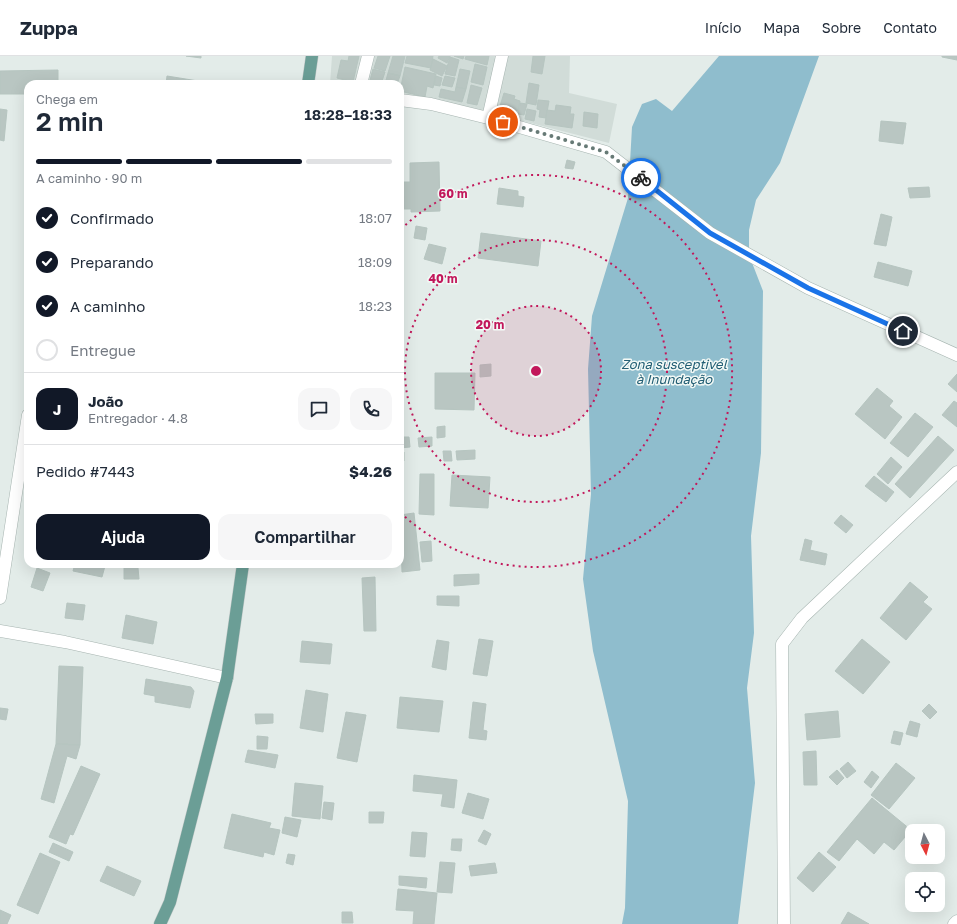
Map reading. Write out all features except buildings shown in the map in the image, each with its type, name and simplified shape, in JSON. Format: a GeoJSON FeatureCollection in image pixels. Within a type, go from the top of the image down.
{"type":"FeatureCollection","features":[{"type":"Feature","properties":{"kind":"main road"},"geometry":{"type":"LineString","coordinates":[[309,80],[312,56]]}},
{"type":"Feature","properties":{"kind":"main road"},"geometry":{"type":"LineString","coordinates":[[160,924],[170,902],[227,678],[242,568]]}},
{"type":"Feature","properties":{"kind":"street"},"geometry":{"type":"LineString","coordinates":[[362,80],[368,56]]}},
{"type":"Feature","properties":{"kind":"street"},"geometry":{"type":"LineString","coordinates":[[488,118],[502,56]]}},
{"type":"Feature","properties":{"kind":"street"},"geometry":{"type":"LineString","coordinates":[[404,101],[431,104],[488,118],[606,152],[710,233],[808,288],[957,355]]}},
{"type":"Feature","properties":{"kind":"street"},"geometry":{"type":"LineString","coordinates":[[0,598],[24,441]]}},
{"type":"Feature","properties":{"kind":"street"},"geometry":{"type":"LineString","coordinates":[[784,924],[782,644],[802,618],[957,472]]}},
{"type":"Feature","properties":{"kind":"street"},"geometry":{"type":"LineString","coordinates":[[0,631],[65,642],[227,678]]}},
{"type":"Feature","properties":{"kind":"street"},"geometry":{"type":"LineString","coordinates":[[954,924],[957,921]]}},
{"type":"Feature","properties":{"kind":"shaded area"},"geometry":{"type":"Polygon","coordinates":[[[332,56],[570,56],[569,93],[617,104],[609,143],[476,109],[404,100],[404,80],[330,80],[332,56]]]}},
{"type":"Feature","properties":{"kind":"water","name":"Zona susceptivél à Inundação"},"geometry":{"type":"Polygon","coordinates":[[[719,56],[819,56],[780,163],[756,200],[749,230],[749,255],[763,291],[761,453],[751,536],[754,633],[747,688],[755,783],[738,924],[622,924],[625,908],[628,801],[593,651],[583,579],[591,494],[588,369],[592,316],[628,198],[632,127],[642,104],[656,99],[672,111],[719,56]]]}},
{"type":"Feature","properties":{"kind":"way so far"},"geometry":{"type":"LineString","coordinates":[[503,122],[606,152],[641,178]]}},
{"type":"Feature","properties":{"kind":"route"},"geometry":{"type":"LineString","coordinates":[[641,178],[710,233],[808,288],[903,331]]}}]}
